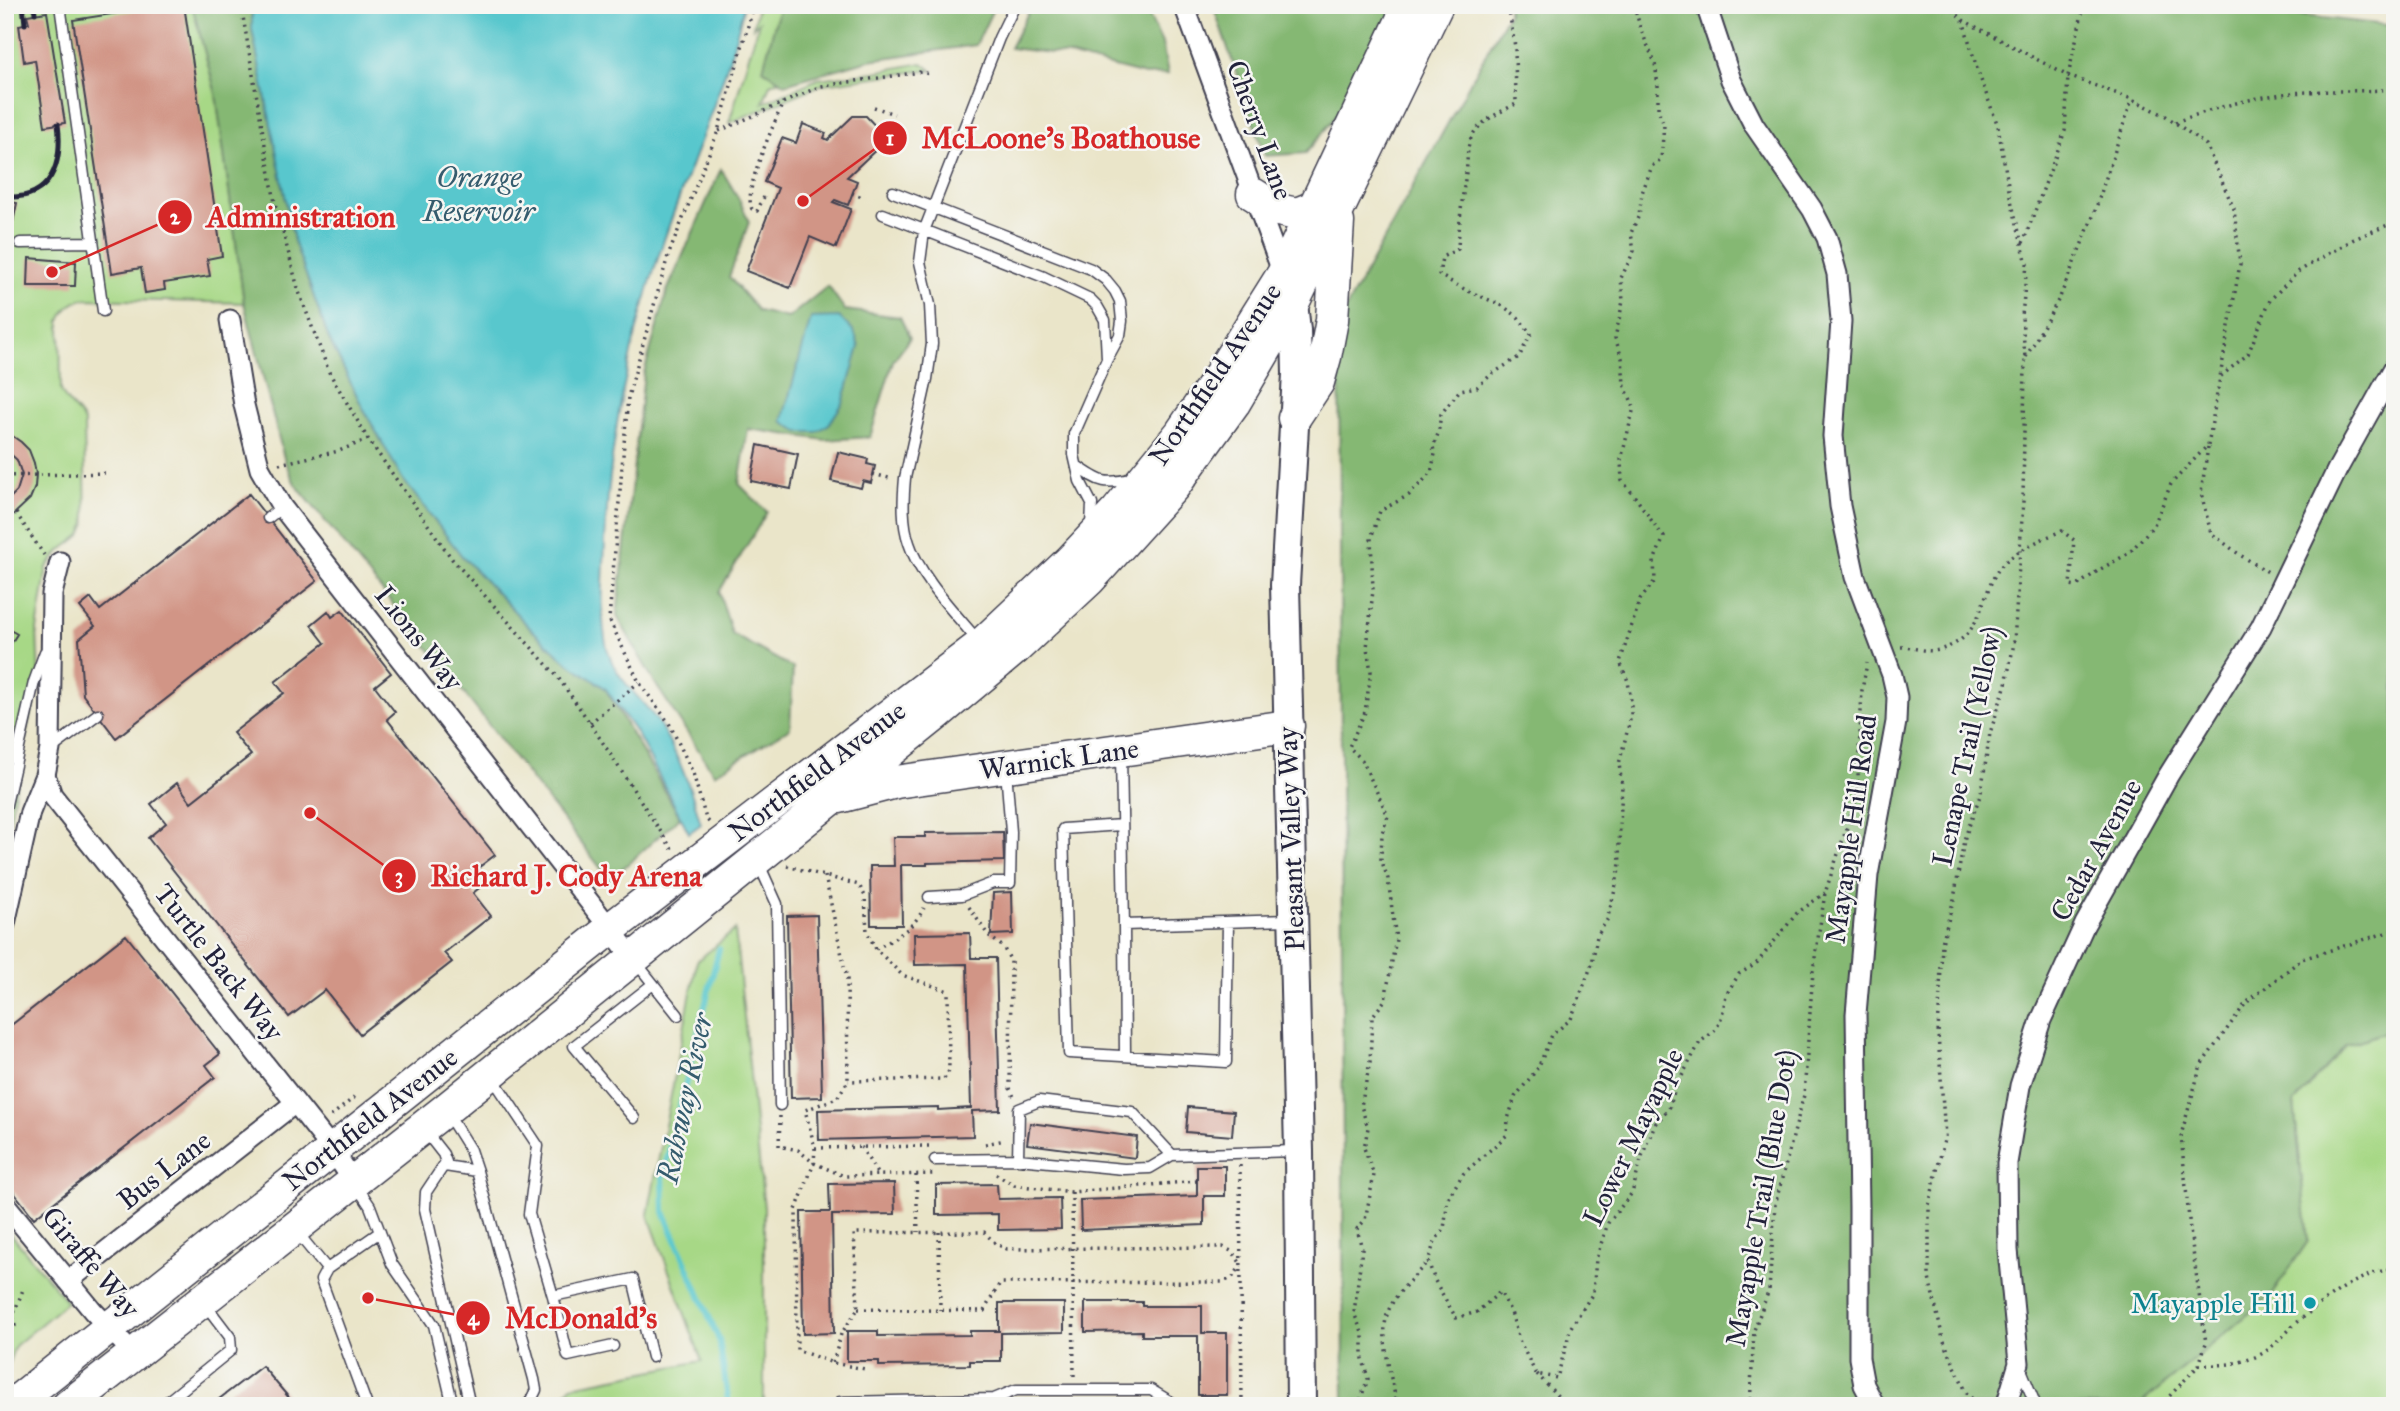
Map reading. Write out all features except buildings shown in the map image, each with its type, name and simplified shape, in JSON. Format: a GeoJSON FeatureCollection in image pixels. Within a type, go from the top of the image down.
{"type":"FeatureCollection","features":[{"type":"Feature","properties":{"kind":"main road","name":"Northfield Avenue"},"geometry":{"type":"LineString","coordinates":[[1327,207],[1409,5]]}},
{"type":"Feature","properties":{"kind":"main road","name":"Northfield Avenue"},"geometry":{"type":"LineString","coordinates":[[20,1403],[332,1149],[610,929],[1016,648],[1089,580],[1174,486],[1234,403],[1327,207],[1437,5]]}},
{"type":"Feature","properties":{"kind":"main road"},"geometry":{"type":"LineString","coordinates":[[1253,194],[1278,210],[1297,214],[1327,207],[1332,320],[1318,382],[1294,418]]}},
{"type":"Feature","properties":{"kind":"main road","name":"Northfield Avenue"},"geometry":{"type":"LineString","coordinates":[[68,1406],[434,1119],[633,958],[771,862],[831,799],[869,749],[1088,542],[1180,434],[1212,387],[1288,288]]}},
{"type":"Feature","properties":{"kind":"main road","name":"Pleasant Valley Way"},"geometry":{"type":"LineString","coordinates":[[1288,288],[1297,374],[1285,585],[1299,1151],[1301,1406]]}},
{"type":"Feature","properties":{"kind":"main road","name":"Warnick Lane"},"geometry":{"type":"LineString","coordinates":[[831,799],[896,782],[1288,726]]}},
{"type":"Feature","properties":{"kind":"street","name":"Cherry Lane"},"geometry":{"type":"LineString","coordinates":[[1184,5],[1288,288]]}},
{"type":"Feature","properties":{"kind":"street","name":"Mayapple Hill Road"},"geometry":{"type":"LineString","coordinates":[[1706,5],[1731,80],[1754,125],[1812,209],[1827,238],[1837,274],[1841,321],[1833,436],[1840,506],[1855,577],[1885,652],[1897,697],[1896,722],[1868,875],[1856,1014],[1859,1358],[1864,1385],[1875,1406]]}},
{"type":"Feature","properties":{"kind":"street","name":"Lions Way"},"geometry":{"type":"LineString","coordinates":[[230,320],[244,405],[260,469],[275,513],[633,958]]}},
{"type":"Feature","properties":{"kind":"street","name":"Cedar Avenue"},"geometry":{"type":"LineString","coordinates":[[2006,1406],[2019,1363],[2008,1250],[2007,1163],[2020,1086],[2041,1020],[2085,924],[2168,776],[2261,627],[2337,470],[2395,366]]}},
{"type":"Feature","properties":{"kind":"street"},"geometry":{"type":"LineString","coordinates":[[5,924],[30,812],[45,775],[50,749],[52,594],[60,562]]}},
{"type":"Feature","properties":{"kind":"street","name":"Turtle Back Way"},"geometry":{"type":"LineString","coordinates":[[45,775],[52,795],[332,1149],[354,1182]]}},
{"type":"Feature","properties":{"kind":"street","name":"Bus Lane"},"geometry":{"type":"LineString","coordinates":[[68,1280],[295,1103]]}},
{"type":"Feature","properties":{"kind":"street","name":"Giraffe Way"},"geometry":{"type":"LineString","coordinates":[[5,1204],[135,1355]]}},
{"type":"Feature","properties":{"kind":"lane"},"geometry":{"type":"LineString","coordinates":[[61,5],[103,311]]}},
{"type":"Feature","properties":{"kind":"lane"},"geometry":{"type":"LineString","coordinates":[[981,645],[941,597],[909,544],[905,478],[932,344],[930,305],[920,261],[924,231],[999,38],[1015,5]]}},
{"type":"Feature","properties":{"kind":"lane"},"geometry":{"type":"LineString","coordinates":[[893,192],[1091,269],[1106,279],[1120,301],[1120,335],[1074,434],[1073,443],[1080,481],[1092,504],[1088,542]]}},
{"type":"Feature","properties":{"kind":"lane"},"geometry":{"type":"LineString","coordinates":[[883,214],[1044,277],[1090,299],[1105,320],[1107,359]]}},
{"type":"Feature","properties":{"kind":"lane"},"geometry":{"type":"LineString","coordinates":[[20,243],[93,242]]}},
{"type":"Feature","properties":{"kind":"lane"},"geometry":{"type":"LineString","coordinates":[[1077,466],[1099,481],[1112,484],[1139,477],[1180,434]]}},
{"type":"Feature","properties":{"kind":"lane"},"geometry":{"type":"LineString","coordinates":[[5,809],[34,682],[51,638]]}},
{"type":"Feature","properties":{"kind":"lane"},"geometry":{"type":"LineString","coordinates":[[50,749],[98,714]]}},
{"type":"Feature","properties":{"kind":"lane"},"geometry":{"type":"LineString","coordinates":[[1121,750],[1125,1056]]}},
{"type":"Feature","properties":{"kind":"lane"},"geometry":{"type":"LineString","coordinates":[[929,897],[962,895],[993,883],[1010,883],[1011,832],[1006,766]]}},
{"type":"Feature","properties":{"kind":"lane"},"geometry":{"type":"LineString","coordinates":[[1122,825],[1063,830],[1069,1053],[1226,1062],[1228,922]]}},
{"type":"Feature","properties":{"kind":"lane"},"geometry":{"type":"LineString","coordinates":[[771,862],[777,904],[780,1105]]}},
{"type":"Feature","properties":{"kind":"lane"},"geometry":{"type":"LineString","coordinates":[[1124,925],[1293,919]]}},
{"type":"Feature","properties":{"kind":"lane"},"geometry":{"type":"LineString","coordinates":[[633,958],[678,1015]]}},
{"type":"Feature","properties":{"kind":"lane"},"geometry":{"type":"LineString","coordinates":[[634,1118],[574,1046],[653,984]]}},
{"type":"Feature","properties":{"kind":"lane"},"geometry":{"type":"LineString","coordinates":[[489,1073],[538,1146],[529,1214],[569,1356],[613,1346]]}},
{"type":"Feature","properties":{"kind":"lane"},"geometry":{"type":"LineString","coordinates":[[1017,1159],[1019,1109],[1039,1101],[1132,1112],[1172,1154]]}},
{"type":"Feature","properties":{"kind":"lane"},"geometry":{"type":"LineString","coordinates":[[434,1119],[445,1166],[426,1192],[425,1209],[470,1406]]}},
{"type":"Feature","properties":{"kind":"lane"},"geometry":{"type":"LineString","coordinates":[[434,1119],[470,1150],[477,1171],[534,1379],[536,1390],[528,1406]]}},
{"type":"Feature","properties":{"kind":"lane"},"geometry":{"type":"LineString","coordinates":[[935,1160],[1017,1159],[1125,1169],[1150,1168],[1172,1154],[1299,1151]]}},
{"type":"Feature","properties":{"kind":"lane"},"geometry":{"type":"LineString","coordinates":[[445,1166],[477,1171]]}},
{"type":"Feature","properties":{"kind":"lane"},"geometry":{"type":"LineString","coordinates":[[354,1182],[370,1206],[392,1264],[434,1325],[453,1406]]}},
{"type":"Feature","properties":{"kind":"lane"},"geometry":{"type":"LineString","coordinates":[[295,1229],[327,1269]]}},
{"type":"Feature","properties":{"kind":"lane"},"geometry":{"type":"LineString","coordinates":[[367,1406],[321,1280],[327,1269],[380,1232]]}},
{"type":"Feature","properties":{"kind":"lane"},"geometry":{"type":"LineString","coordinates":[[553,1296],[633,1279],[652,1357]]}},
{"type":"Feature","properties":{"kind":"lane"},"geometry":{"type":"LineString","coordinates":[[162,1406],[231,1350],[230,1337],[203,1301]]}},
{"type":"Feature","properties":{"kind":"lane"},"geometry":{"type":"LineString","coordinates":[[2019,1363],[2036,1406]]}},
{"type":"Feature","properties":{"kind":"lane"},"geometry":{"type":"LineString","coordinates":[[839,1402],[994,1399],[1016,1390],[1151,1390],[1178,1406]]}},
{"type":"Feature","properties":{"kind":"path"},"geometry":{"type":"LineString","coordinates":[[241,5],[275,203],[299,292],[329,372],[368,439],[452,559],[557,676],[674,852]]}},
{"type":"Feature","properties":{"kind":"path"},"geometry":{"type":"LineString","coordinates":[[709,822],[693,773],[669,723],[639,682],[609,619],[628,397],[668,256],[718,131],[754,5]]}},
{"type":"Feature","properties":{"kind":"path"},"geometry":{"type":"LineString","coordinates":[[1358,1406],[1368,1379],[1363,1360],[1363,1335],[1354,1313],[1362,1249],[1357,1229],[1365,1220],[1374,1175],[1364,1147],[1367,1128],[1361,1106],[1370,1062],[1372,1017],[1385,1000],[1396,939],[1388,879],[1381,859],[1382,833],[1388,816],[1362,760],[1349,747],[1365,712],[1371,671],[1367,648],[1373,590],[1371,538],[1380,511],[1409,495],[1432,473],[1435,454],[1433,447],[1441,414],[1460,390],[1477,387],[1519,357],[1531,334],[1518,317],[1503,306],[1439,275],[1442,257],[1458,250],[1461,192],[1473,134],[1494,116],[1516,104],[1515,47],[1508,5]]}},
{"type":"Feature","properties":{"kind":"path"},"geometry":{"type":"LineString","coordinates":[[1398,1406],[1387,1358],[1386,1318],[1397,1296],[1428,1261],[1435,1241],[1444,1229],[1448,1198],[1463,1174],[1507,1135],[1508,1119],[1515,1097],[1538,1068],[1552,1035],[1571,1019],[1592,964],[1597,936],[1607,920],[1620,864],[1622,785],[1619,764],[1631,716],[1631,701],[1628,681],[1620,662],[1640,600],[1655,580],[1654,561],[1664,537],[1647,516],[1636,496],[1622,481],[1621,460],[1634,407],[1625,384],[1622,358],[1615,338],[1623,301],[1621,278],[1634,251],[1631,233],[1639,215],[1642,193],[1651,166],[1661,159],[1664,125],[1658,109],[1655,63],[1634,5]]}},
{"type":"Feature","properties":{"kind":"path","name":"Lenape Trail (Yellow)"},"geometry":{"type":"LineString","coordinates":[[1948,5],[1963,20],[1998,126],[2010,196],[2027,264],[2022,316],[2025,358],[2024,502],[2014,643],[2006,684],[1990,733],[1981,793],[1964,840],[1954,899],[1942,943],[1938,1034],[1945,1136],[1929,1205],[1929,1278],[1943,1339],[1968,1396],[1984,1406]]}},
{"type":"Feature","properties":{"kind":"path"},"geometry":{"type":"LineString","coordinates":[[2022,245],[2065,131],[2068,76],[2084,5]]}},
{"type":"Feature","properties":{"kind":"path"},"geometry":{"type":"LineString","coordinates":[[1963,20],[2068,76],[2133,99],[2175,122],[2206,145],[2234,209],[2240,264],[2201,494],[2211,533],[2283,582]]}},
{"type":"Feature","properties":{"kind":"path"},"geometry":{"type":"LineString","coordinates":[[718,131],[821,86],[921,72],[930,74]]}},
{"type":"Feature","properties":{"kind":"path"},"geometry":{"type":"LineString","coordinates":[[2175,122],[2227,104],[2263,97],[2307,92],[2395,89]]}},
{"type":"Feature","properties":{"kind":"path"},"geometry":{"type":"LineString","coordinates":[[2025,358],[2060,297],[2094,214],[2133,99]]}},
{"type":"Feature","properties":{"kind":"path"},"geometry":{"type":"LineString","coordinates":[[764,197],[757,211],[749,205],[751,186],[783,102]]}},
{"type":"Feature","properties":{"kind":"path"},"geometry":{"type":"LineString","coordinates":[[874,107],[894,114]]}},
{"type":"Feature","properties":{"kind":"path"},"geometry":{"type":"LineString","coordinates":[[852,193],[864,198]]}},
{"type":"Feature","properties":{"kind":"path"},"geometry":{"type":"LineString","coordinates":[[2220,377],[2248,354],[2270,300],[2299,271],[2354,239],[2395,222]]}},
{"type":"Feature","properties":{"kind":"path"},"geometry":{"type":"LineString","coordinates":[[260,469],[339,451],[368,439]]}},
{"type":"Feature","properties":{"kind":"path"},"geometry":{"type":"LineString","coordinates":[[1885,652],[1903,646],[1936,651],[1959,642],[1981,615],[1995,573],[2020,551],[2044,538],[2062,531],[2074,540],[2070,585],[2077,586],[2129,553],[2154,525],[2171,484],[2208,445]]}},
{"type":"Feature","properties":{"kind":"path"},"geometry":{"type":"LineString","coordinates":[[5,476],[106,473]]}},
{"type":"Feature","properties":{"kind":"path"},"geometry":{"type":"LineString","coordinates":[[873,474],[889,478]]}},
{"type":"Feature","properties":{"kind":"path"},"geometry":{"type":"LineString","coordinates":[[16,513],[38,545]]}},
{"type":"Feature","properties":{"kind":"path","name":"Mayapple Trail (Blue Dot)"},"geometry":{"type":"LineString","coordinates":[[1750,1406],[1754,1330],[1769,1290],[1775,1205],[1804,1095],[1813,971],[1825,893],[1857,797],[1862,690],[1868,659],[1885,652]]}},
{"type":"Feature","properties":{"kind":"path"},"geometry":{"type":"LineString","coordinates":[[590,723],[639,682]]}},
{"type":"Feature","properties":{"kind":"path"},"geometry":{"type":"LineString","coordinates":[[771,862],[859,885],[865,896],[867,932],[876,949],[902,975],[948,991],[949,1071],[944,1079],[848,1081]]}},
{"type":"Feature","properties":{"kind":"path"},"geometry":{"type":"LineString","coordinates":[[825,876],[847,979],[848,1081],[837,1098],[805,1110],[815,1148],[814,1163],[796,1210],[797,1350],[833,1363],[865,1369]]}},
{"type":"Feature","properties":{"kind":"path","name":"Lower Mayapple"},"geometry":{"type":"LineString","coordinates":[[1536,1374],[1557,1378],[1571,1327],[1593,1293],[1596,1259],[1608,1223],[1632,1193],[1642,1156],[1655,1124],[1669,1109],[1675,1088],[1700,1042],[1716,1030],[1726,995],[1739,974],[1756,964],[1797,913],[1825,893]]}},
{"type":"Feature","properties":{"kind":"path"},"geometry":{"type":"LineString","coordinates":[[962,895],[988,935],[1003,947],[1011,961],[1010,1088],[1019,1109]]}},
{"type":"Feature","properties":{"kind":"path"},"geometry":{"type":"LineString","coordinates":[[876,949],[904,933],[918,919],[929,897]]}},
{"type":"Feature","properties":{"kind":"path"},"geometry":{"type":"LineString","coordinates":[[2160,1406],[2199,1365],[2206,1343],[2190,1230],[2181,1135],[2201,1065],[2246,1003],[2302,959],[2395,930]]}},
{"type":"Feature","properties":{"kind":"path"},"geometry":{"type":"LineString","coordinates":[[981,1146],[994,1141],[1018,1139]]}},
{"type":"Feature","properties":{"kind":"path"},"geometry":{"type":"LineString","coordinates":[[815,1148],[941,1146]]}},
{"type":"Feature","properties":{"kind":"path"},"geometry":{"type":"LineString","coordinates":[[861,1147],[878,1175]]}},
{"type":"Feature","properties":{"kind":"path"},"geometry":{"type":"LineString","coordinates":[[1240,1153],[1242,1406]]}},
{"type":"Feature","properties":{"kind":"path"},"geometry":{"type":"LineString","coordinates":[[916,1175],[918,1233]]}},
{"type":"Feature","properties":{"kind":"path"},"geometry":{"type":"LineString","coordinates":[[1072,1192],[1074,1390]]}},
{"type":"Feature","properties":{"kind":"path"},"geometry":{"type":"LineString","coordinates":[[939,1232],[940,1310]]}},
{"type":"Feature","properties":{"kind":"path"},"geometry":{"type":"LineString","coordinates":[[833,1363],[841,1334],[858,1309],[854,1233],[984,1232],[996,1244],[1007,1249],[1223,1247],[1233,1252],[1241,1265]]}},
{"type":"Feature","properties":{"kind":"path"},"geometry":{"type":"LineString","coordinates":[[1428,1261],[1435,1281],[1456,1318],[1477,1312],[1500,1292],[1536,1374],[1564,1403],[1563,1406]]}},
{"type":"Feature","properties":{"kind":"path"},"geometry":{"type":"LineString","coordinates":[[858,1309],[984,1311],[1000,1283],[1223,1282],[1232,1278],[1241,1265]]}},
{"type":"Feature","properties":{"kind":"path"},"geometry":{"type":"LineString","coordinates":[[2199,1365],[2217,1366],[2241,1362],[2263,1353],[2341,1288],[2377,1271],[2395,1268]]}},
{"type":"Feature","properties":{"kind":"path"},"geometry":{"type":"LineString","coordinates":[[5,1336],[15,1326],[13,1316],[23,1287]]}},
{"type":"Feature","properties":{"kind":"green space"},"geometry":{"type":"Polygon","coordinates":[[[5,5],[192,5],[216,94],[244,303],[83,299],[68,307],[60,321],[61,390],[84,422],[86,523],[81,535],[61,550],[47,567],[37,630],[39,682],[5,844],[5,5]]]}},
{"type":"Feature","properties":{"kind":"green space"},"geometry":{"type":"Polygon","coordinates":[[[192,5],[252,5],[252,29],[294,241],[329,339],[402,478],[462,556],[531,629],[567,662],[605,688],[680,817],[610,880],[435,656],[295,484],[285,462],[244,303],[216,94],[192,5]]]}},
{"type":"Feature","properties":{"kind":"green space"},"geometry":{"type":"Polygon","coordinates":[[[758,5],[780,5],[763,69],[779,80],[770,84],[763,103],[818,79],[922,63],[932,71],[823,84],[729,123],[759,22],[753,27],[758,5]]]}},
{"type":"Feature","properties":{"kind":"green space"},"geometry":{"type":"Polygon","coordinates":[[[780,5],[995,5],[976,45],[869,60],[785,84],[763,69],[780,5]]]}},
{"type":"Feature","properties":{"kind":"green space"},"geometry":{"type":"Polygon","coordinates":[[[1032,5],[1144,5],[1162,43],[1168,74],[1145,75],[1068,55],[1010,48],[1032,5]]]}},
{"type":"Feature","properties":{"kind":"green space"},"geometry":{"type":"Polygon","coordinates":[[[1213,5],[1396,5],[1363,83],[1306,153],[1265,156],[1213,5]]]}},
{"type":"Feature","properties":{"kind":"green space"},"geometry":{"type":"Polygon","coordinates":[[[1508,5],[2206,5],[2395,26],[2395,1029],[2346,1045],[2294,1103],[2308,1241],[2272,1294],[2138,1406],[1344,1406],[1339,321],[1508,14],[1508,5]]]}},
{"type":"Feature","properties":{"kind":"green space"},"geometry":{"type":"Polygon","coordinates":[[[721,169],[749,222],[729,277],[758,311],[788,318],[828,286],[845,310],[900,317],[910,338],[893,361],[870,437],[825,440],[748,429],[739,484],[767,512],[719,592],[732,634],[793,668],[790,728],[714,774],[653,680],[617,616],[644,373],[667,291],[721,169]]]}},
{"type":"Feature","properties":{"kind":"green space"},"geometry":{"type":"Polygon","coordinates":[[[735,930],[764,1208],[764,1406],[554,1406],[572,1386],[702,1361],[648,1214],[697,961],[735,930]]]}},
{"type":"Feature","properties":{"kind":"green space"},"geometry":{"type":"Polygon","coordinates":[[[2395,1029],[2395,1406],[2138,1406],[2272,1294],[2308,1241],[2294,1103],[2346,1045],[2395,1029]]]}},
{"type":"Feature","properties":{"kind":"green space"},"geometry":{"type":"Polygon","coordinates":[[[5,1227],[67,1302],[15,1346],[5,1373],[5,1227]]]}},
{"type":"Feature","properties":{"kind":"water","name":"Orange Reservoir"},"geometry":{"type":"Polygon","coordinates":[[[252,5],[744,5],[717,97],[650,282],[623,392],[607,504],[603,609],[607,648],[616,669],[658,722],[678,759],[701,824],[689,833],[637,734],[605,688],[567,662],[531,629],[462,556],[402,478],[365,412],[329,339],[294,241],[252,29],[252,5]]]}},
{"type":"Feature","properties":{"kind":"water"},"geometry":{"type":"Polygon","coordinates":[[[839,317],[854,331],[859,347],[843,403],[829,424],[817,432],[799,432],[782,421],[811,318],[839,317]]]}},
{"type":"Feature","properties":{"kind":"waterway","name":"Rahway River"},"geometry":{"type":"LineString","coordinates":[[719,949],[663,1175],[664,1212],[719,1340],[729,1406]]}},
{"type":"Feature","properties":{"kind":"railway"},"geometry":{"type":"LineString","coordinates":[[23,5],[25,24]]}},
{"type":"Feature","properties":{"kind":"railway"},"geometry":{"type":"LineString","coordinates":[[34,5],[35,13]]}},
{"type":"Feature","properties":{"kind":"railway"},"geometry":{"type":"LineString","coordinates":[[5,197],[21,196],[44,186],[56,165],[58,124]]}},
{"type":"Feature","properties":{"kind":"place","name":"McLoone's Boathouse"},"geometry":{"type":"Point","coordinates":[803,201]}},
{"type":"Feature","properties":{"kind":"place","name":"Administration"},"geometry":{"type":"Point","coordinates":[52,272]}},
{"type":"Feature","properties":{"kind":"place","name":"Richard J. Cody Arena"},"geometry":{"type":"Point","coordinates":[310,813]}},
{"type":"Feature","properties":{"kind":"place","name":"McDonald's"},"geometry":{"type":"Point","coordinates":[368,1298]}},
{"type":"Feature","properties":{"kind":"place","name":"Mayapple Hill"},"geometry":{"type":"Point","coordinates":[2310,1303]}}]}
